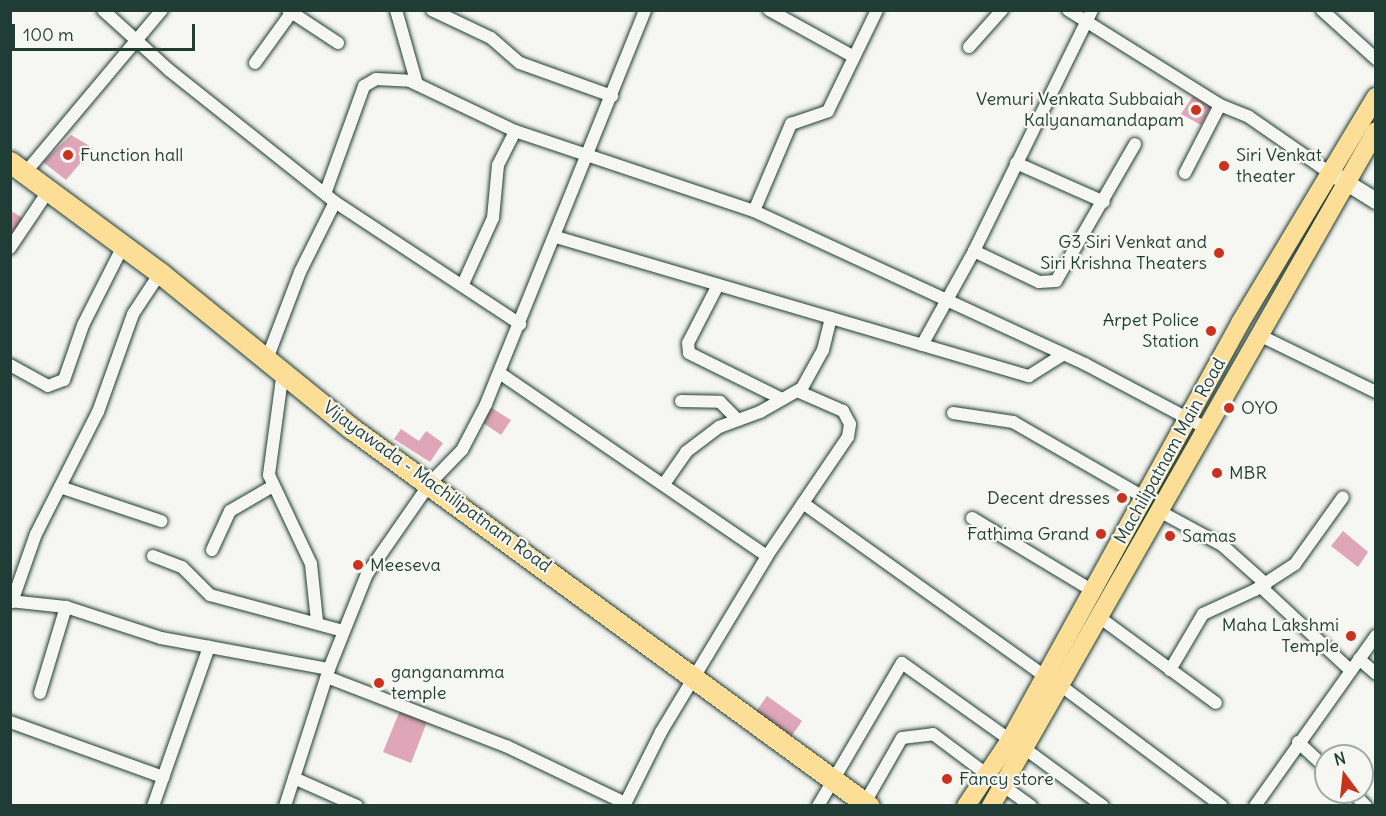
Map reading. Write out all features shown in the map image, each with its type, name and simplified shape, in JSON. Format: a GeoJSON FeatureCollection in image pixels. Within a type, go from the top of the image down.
{"type":"FeatureCollection","features":[{"type":"Feature","properties":{"kind":"highway","name":"Vijayawada - Machilipatnam Road"},"geometry":{"type":"LineString","coordinates":[[18,167],[160,273],[351,428],[431,482],[865,805]]}},
{"type":"Feature","properties":{"kind":"main road","name":"Machilipatnam Main Road"},"geometry":{"type":"LineString","coordinates":[[1053,681],[1099,617],[1259,335],[1376,97]]}},
{"type":"Feature","properties":{"kind":"main road","name":"Machilipatnam Main Road"},"geometry":{"type":"LineString","coordinates":[[966,806],[995,780],[1053,681],[1093,591],[1190,419],[1240,323],[1338,177],[1376,131]]}},
{"type":"Feature","properties":{"kind":"main road","name":"Machilipatnam Main Road"},"geometry":{"type":"LineString","coordinates":[[991,806],[995,780]]}},
{"type":"Feature","properties":{"kind":"street"},"geometry":{"type":"LineString","coordinates":[[103,10],[134,41],[330,198],[463,284],[520,324]]}},
{"type":"Feature","properties":{"kind":"street"},"geometry":{"type":"LineString","coordinates":[[18,167],[162,10]]}},
{"type":"Feature","properties":{"kind":"street"},"geometry":{"type":"LineString","coordinates":[[396,10],[417,84]]}},
{"type":"Feature","properties":{"kind":"street"},"geometry":{"type":"LineString","coordinates":[[432,10],[491,38],[519,63],[612,96]]}},
{"type":"Feature","properties":{"kind":"street"},"geometry":{"type":"LineString","coordinates":[[769,10],[854,57]]}},
{"type":"Feature","properties":{"kind":"street"},"geometry":{"type":"LineString","coordinates":[[754,211],[791,124],[828,111],[876,10]]}},
{"type":"Feature","properties":{"kind":"street"},"geometry":{"type":"LineString","coordinates":[[969,47],[1002,10]]}},
{"type":"Feature","properties":{"kind":"street"},"geometry":{"type":"LineString","coordinates":[[1068,10],[1089,16],[1220,105],[1249,117],[1376,201]]}},
{"type":"Feature","properties":{"kind":"street"},"geometry":{"type":"LineString","coordinates":[[1322,10],[1376,59]]}},
{"type":"Feature","properties":{"kind":"street"},"geometry":{"type":"LineString","coordinates":[[255,63],[290,12],[338,43]]}},
{"type":"Feature","properties":{"kind":"street"},"geometry":{"type":"LineString","coordinates":[[285,806],[343,631],[368,574],[431,482],[462,450],[501,374],[589,156],[640,12]]}},
{"type":"Feature","properties":{"kind":"street"},"geometry":{"type":"LineString","coordinates":[[922,345],[974,251],[1089,16]]}},
{"type":"Feature","properties":{"kind":"street"},"geometry":{"type":"LineString","coordinates":[[317,621],[311,564],[273,486],[268,462],[275,365],[300,272],[330,198],[364,86],[376,79],[417,84],[515,131],[754,211],[1064,354],[1206,428]]}},
{"type":"Feature","properties":{"kind":"street"},"geometry":{"type":"LineString","coordinates":[[1185,173],[1220,105]]}},
{"type":"Feature","properties":{"kind":"street"},"geometry":{"type":"LineString","coordinates":[[463,284],[493,218],[498,165],[515,131]]}},
{"type":"Feature","properties":{"kind":"street"},"geometry":{"type":"LineString","coordinates":[[974,251],[1040,282],[1056,281],[1104,202],[1135,144]]}},
{"type":"Feature","properties":{"kind":"street"},"geometry":{"type":"LineString","coordinates":[[1016,163],[1104,202]]}},
{"type":"Feature","properties":{"kind":"street"},"geometry":{"type":"LineString","coordinates":[[10,248],[49,190]]}},
{"type":"Feature","properties":{"kind":"street"},"geometry":{"type":"LineString","coordinates":[[556,237],[1029,376],[1064,354]]}},
{"type":"Feature","properties":{"kind":"street"},"geometry":{"type":"LineString","coordinates":[[10,365],[48,386],[64,380],[83,325],[123,246]]}},
{"type":"Feature","properties":{"kind":"street"},"geometry":{"type":"LineString","coordinates":[[160,273],[133,314],[98,412],[36,534],[11,601],[66,607],[160,638],[328,673],[506,746],[625,804],[693,677],[767,556],[848,437],[850,424],[843,411],[797,391]]}},
{"type":"Feature","properties":{"kind":"street"},"geometry":{"type":"LineString","coordinates":[[718,285],[688,343],[688,353],[782,399]]}},
{"type":"Feature","properties":{"kind":"street"},"geometry":{"type":"LineString","coordinates":[[664,484],[686,452],[719,427],[797,391],[823,350],[831,318]]}},
{"type":"Feature","properties":{"kind":"street"},"geometry":{"type":"LineString","coordinates":[[1259,335],[1376,392]]}},
{"type":"Feature","properties":{"kind":"street"},"geometry":{"type":"LineString","coordinates":[[501,374],[767,556]]}},
{"type":"Feature","properties":{"kind":"street"},"geometry":{"type":"LineString","coordinates":[[681,401],[720,402],[738,420]]}},
{"type":"Feature","properties":{"kind":"street"},"geometry":{"type":"LineString","coordinates":[[953,413],[1013,422],[1144,498]]}},
{"type":"Feature","properties":{"kind":"street"},"geometry":{"type":"LineString","coordinates":[[212,550],[230,511],[273,486]]}},
{"type":"Feature","properties":{"kind":"street"},"geometry":{"type":"LineString","coordinates":[[60,487],[161,521]]}},
{"type":"Feature","properties":{"kind":"street"},"geometry":{"type":"LineString","coordinates":[[1170,670],[1203,614],[1264,585],[1295,564],[1343,496]]}},
{"type":"Feature","properties":{"kind":"street"},"geometry":{"type":"LineString","coordinates":[[803,503],[1053,681],[1222,806]]}},
{"type":"Feature","properties":{"kind":"street"},"geometry":{"type":"LineString","coordinates":[[1159,511],[1222,545],[1350,670]]}},
{"type":"Feature","properties":{"kind":"street"},"geometry":{"type":"LineString","coordinates":[[972,518],[1093,591]]}},
{"type":"Feature","properties":{"kind":"street"},"geometry":{"type":"LineString","coordinates":[[153,556],[182,567],[210,595],[317,621],[343,631]]}},
{"type":"Feature","properties":{"kind":"street"},"geometry":{"type":"LineString","coordinates":[[40,693],[66,607]]}},
{"type":"Feature","properties":{"kind":"street"},"geometry":{"type":"LineString","coordinates":[[1099,617],[1216,702]]}},
{"type":"Feature","properties":{"kind":"street"},"geometry":{"type":"LineString","coordinates":[[1255,806],[1298,742],[1376,636]]}},
{"type":"Feature","properties":{"kind":"street"},"geometry":{"type":"LineString","coordinates":[[153,806],[209,647]]}},
{"type":"Feature","properties":{"kind":"street"},"geometry":{"type":"LineString","coordinates":[[1359,658],[1376,674]]}},
{"type":"Feature","properties":{"kind":"street"},"geometry":{"type":"LineString","coordinates":[[818,806],[902,663],[1102,806]]}},
{"type":"Feature","properties":{"kind":"street"},"geometry":{"type":"LineString","coordinates":[[10,722],[163,777]]}},
{"type":"Feature","properties":{"kind":"street"},"geometry":{"type":"LineString","coordinates":[[865,805],[902,738],[933,734],[1031,806]]}},
{"type":"Feature","properties":{"kind":"street"},"geometry":{"type":"LineString","coordinates":[[1298,742],[1314,757]]}},
{"type":"Feature","properties":{"kind":"street"},"geometry":{"type":"LineString","coordinates":[[294,778],[357,806]]}},
{"type":"Feature","properties":{"kind":"building","name":"Vemuri Venkata Subbaiah Kalyanamandapam"},"geometry":{"type":"Polygon","coordinates":[[[1193,96],[1211,106],[1201,125],[1181,114],[1193,96]]]}},
{"type":"Feature","properties":{"kind":"building","name":"Function hall"},"geometry":{"type":"Polygon","coordinates":[[[71,135],[93,148],[66,180],[43,162],[71,135]]]}},
{"type":"Feature","properties":{"kind":"building"},"geometry":{"type":"Polygon","coordinates":[[[10,210],[27,221],[10,245],[10,210]]]}},
{"type":"Feature","properties":{"kind":"building"},"geometry":{"type":"Polygon","coordinates":[[[487,405],[511,420],[501,435],[479,420],[487,405]]]}},
{"type":"Feature","properties":{"kind":"building"},"geometry":{"type":"Polygon","coordinates":[[[401,429],[419,441],[426,431],[443,443],[430,462],[394,439],[401,429]]]}},
{"type":"Feature","properties":{"kind":"building"},"geometry":{"type":"Polygon","coordinates":[[[1343,531],[1368,552],[1358,567],[1331,546],[1343,531]]]}},
{"type":"Feature","properties":{"kind":"building"},"geometry":{"type":"Polygon","coordinates":[[[767,696],[802,721],[791,737],[755,713],[767,696]]]}},
{"type":"Feature","properties":{"kind":"building"},"geometry":{"type":"Polygon","coordinates":[[[401,708],[428,719],[411,763],[383,752],[401,708]]]}},
{"type":"Feature","properties":{"kind":"place","name":"Vemuri Venkata Subbaiah Kalyanamandapam"},"geometry":{"type":"Point","coordinates":[1196,110]}},
{"type":"Feature","properties":{"kind":"place","name":"Function hall"},"geometry":{"type":"Point","coordinates":[68,155]}},
{"type":"Feature","properties":{"kind":"place","name":"Siri Venkat theater"},"geometry":{"type":"Point","coordinates":[1224,166]}},
{"type":"Feature","properties":{"kind":"place","name":"G3 Siri Venkat and Siri Krishna Theaters"},"geometry":{"type":"Point","coordinates":[1219,253]}},
{"type":"Feature","properties":{"kind":"place","name":"Arpet Police Station"},"geometry":{"type":"Point","coordinates":[1211,331]}},
{"type":"Feature","properties":{"kind":"place","name":"OYO"},"geometry":{"type":"Point","coordinates":[1229,408]}},
{"type":"Feature","properties":{"kind":"place","name":"MBR"},"geometry":{"type":"Point","coordinates":[1217,473]}},
{"type":"Feature","properties":{"kind":"place","name":"Decent dresses"},"geometry":{"type":"Point","coordinates":[1122,498]}},
{"type":"Feature","properties":{"kind":"place","name":"Fathima Grand"},"geometry":{"type":"Point","coordinates":[1101,534]}},
{"type":"Feature","properties":{"kind":"place","name":"Samas"},"geometry":{"type":"Point","coordinates":[1170,536]}},
{"type":"Feature","properties":{"kind":"place","name":"Meeseva"},"geometry":{"type":"Point","coordinates":[358,565]}},
{"type":"Feature","properties":{"kind":"place","name":"Maha Lakshmi Temple"},"geometry":{"type":"Point","coordinates":[1351,636]}},
{"type":"Feature","properties":{"kind":"place","name":"ganganamma temple"},"geometry":{"type":"Point","coordinates":[379,683]}},
{"type":"Feature","properties":{"kind":"place","name":"Fancy store"},"geometry":{"type":"Point","coordinates":[947,779]}}]}
